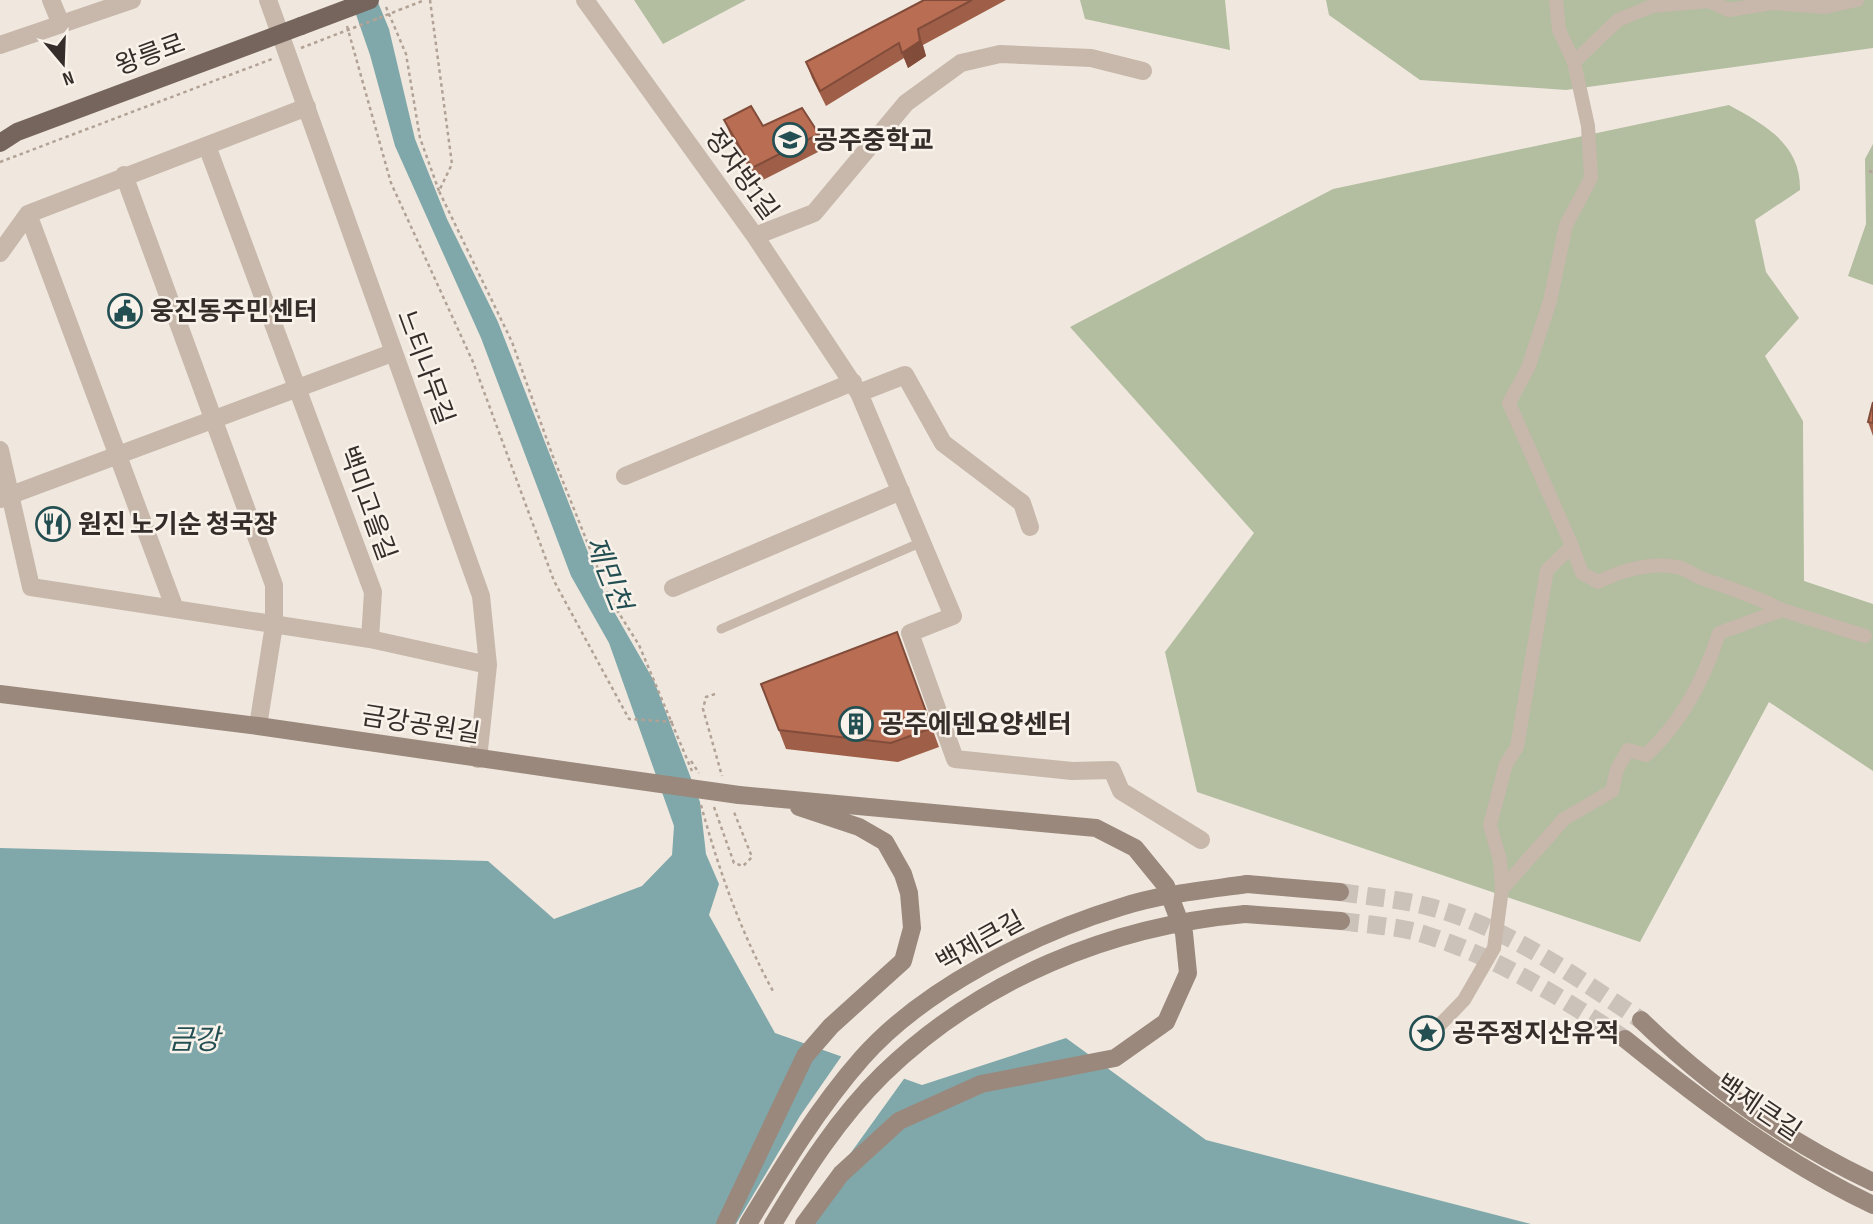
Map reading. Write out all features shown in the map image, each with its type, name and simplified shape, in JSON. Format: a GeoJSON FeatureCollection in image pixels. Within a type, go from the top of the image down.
{"type":"FeatureCollection","features":[{"type":"Feature","properties":{"kind":"main road","name":"왕릉로"},"geometry":{"type":"LineString","coordinates":[[0,143],[8,132],[370,0]]}},
{"type":"Feature","properties":{"kind":"main road","name":"금강공원길"},"geometry":{"type":"LineString","coordinates":[[0,694],[258,726],[478,759],[770,797]]}},
{"type":"Feature","properties":{"kind":"main road"},"geometry":{"type":"LineString","coordinates":[[725,1224],[805,1056],[831,1026],[903,961],[912,928],[909,893],[903,874],[885,842],[859,827],[770,797]]}},
{"type":"Feature","properties":{"kind":"main road"},"geometry":{"type":"LineString","coordinates":[[770,797],[1097,828],[1135,848],[1166,886],[1184,933],[1188,973],[1166,1022],[1115,1058],[981,1084],[899,1121],[841,1174],[804,1224]]}},
{"type":"Feature","properties":{"kind":"main road","name":"백제큰길"},"geometry":{"type":"LineString","coordinates":[[748,1224],[814,1119],[864,1056],[926,1002],[997,957],[1069,925],[1124,906],[1247,884],[1340,892]]}},
{"type":"Feature","properties":{"kind":"main road","name":"백제큰길"},"geometry":{"type":"LineString","coordinates":[[773,1224],[834,1132],[874,1085],[942,1024],[1020,975],[1085,948],[1197,918],[1245,914],[1341,921]]}},
{"type":"Feature","properties":{"kind":"main road","name":"백제큰길"},"geometry":{"type":"LineString","coordinates":[[1641,1020],[1701,1076],[1757,1117],[1815,1152],[1873,1182]]}},
{"type":"Feature","properties":{"kind":"main road","name":"백제큰길"},"geometry":{"type":"LineString","coordinates":[[1625,1039],[1746,1133],[1805,1170],[1873,1205]]}},
{"type":"Feature","properties":{"kind":"street"},"geometry":{"type":"LineString","coordinates":[[51,0],[61,24]]}},
{"type":"Feature","properties":{"kind":"street"},"geometry":{"type":"LineString","coordinates":[[0,45],[132,0]]}},
{"type":"Feature","properties":{"kind":"street","name":"느티나무길"},"geometry":{"type":"LineString","coordinates":[[268,0],[481,596],[488,665],[478,759]]}},
{"type":"Feature","properties":{"kind":"street","name":"정자방1길"},"geometry":{"type":"LineString","coordinates":[[585,0],[755,236],[856,387],[953,616],[910,633],[956,759],[1072,771],[1112,770],[1121,791],[1201,840]]}},
{"type":"Feature","properties":{"kind":"street"},"geometry":{"type":"LineString","coordinates":[[1556,0],[1559,30],[1574,62],[1588,126],[1591,178],[1566,225],[1550,301],[1528,368],[1509,403],[1582,573],[1598,582],[1616,573],[1647,565],[1679,567],[1782,610],[1865,636]]}},
{"type":"Feature","properties":{"kind":"street"},"geometry":{"type":"LineString","coordinates":[[1574,62],[1618,20],[1652,6],[1709,1],[1729,10],[1772,3],[1825,7],[1857,0]]}},
{"type":"Feature","properties":{"kind":"street"},"geometry":{"type":"LineString","coordinates":[[755,236],[814,213],[906,103],[961,63],[1000,54],[1091,58],[1143,71]]}},
{"type":"Feature","properties":{"kind":"street"},"geometry":{"type":"LineString","coordinates":[[0,253],[28,214],[307,107]]}},
{"type":"Feature","properties":{"kind":"street","name":"백미고을길"},"geometry":{"type":"LineString","coordinates":[[207,146],[373,592],[370,639]]}},
{"type":"Feature","properties":{"kind":"street"},"geometry":{"type":"LineString","coordinates":[[124,175],[274,585],[274,625],[258,726]]}},
{"type":"Feature","properties":{"kind":"street"},"geometry":{"type":"LineString","coordinates":[[28,214],[175,609]]}},
{"type":"Feature","properties":{"kind":"street"},"geometry":{"type":"LineString","coordinates":[[5,497],[392,353]]}},
{"type":"Feature","properties":{"kind":"street"},"geometry":{"type":"LineString","coordinates":[[625,476],[856,387],[905,375],[943,443],[1022,503],[1030,527]]}},
{"type":"Feature","properties":{"kind":"street"},"geometry":{"type":"LineString","coordinates":[[0,450],[5,497],[31,587],[370,639],[488,665]]}},
{"type":"Feature","properties":{"kind":"street"},"geometry":{"type":"LineString","coordinates":[[673,588],[901,491]]}},
{"type":"Feature","properties":{"kind":"street"},"geometry":{"type":"LineString","coordinates":[[1434,1030],[1464,1000],[1494,948],[1502,889],[1500,860],[1490,825],[1506,764],[1517,747],[1547,570],[1572,546]]}},
{"type":"Feature","properties":{"kind":"street"},"geometry":{"type":"LineString","coordinates":[[1502,889],[1564,818],[1612,790],[1616,769],[1628,750],[1646,755],[1669,734],[1710,662],[1718,633],[1782,610]]}},
{"type":"Feature","properties":{"kind":"lane"},"geometry":{"type":"LineString","coordinates":[[720,629],[922,542]]}},
{"type":"Feature","properties":{"kind":"path"},"geometry":{"type":"LineString","coordinates":[[384,0],[406,54],[420,138],[439,191],[512,342],[552,454],[610,599],[639,645],[674,722],[695,782]]}},
{"type":"Feature","properties":{"kind":"path"},"geometry":{"type":"LineString","coordinates":[[0,162],[425,0]]}},
{"type":"Feature","properties":{"kind":"path"},"geometry":{"type":"LineString","coordinates":[[430,0],[452,164],[439,191]]}},
{"type":"Feature","properties":{"kind":"path"},"geometry":{"type":"LineString","coordinates":[[345,22],[391,183],[473,362],[554,581],[611,688],[632,719],[674,722]]}},
{"type":"Feature","properties":{"kind":"path"},"geometry":{"type":"LineString","coordinates":[[698,794],[718,867],[741,927],[774,993]]}},
{"type":"Feature","properties":{"kind":"green space"},"geometry":{"type":"Polygon","coordinates":[[[634,0],[746,0],[663,44],[634,0]]]}},
{"type":"Feature","properties":{"kind":"green space"},"geometry":{"type":"Polygon","coordinates":[[[1080,0],[1225,0],[1230,50],[1085,19],[1080,0]]]}},
{"type":"Feature","properties":{"kind":"green space"},"geometry":{"type":"Polygon","coordinates":[[[1326,0],[1873,0],[1873,48],[1566,90],[1420,80],[1329,15],[1326,0]]]}},
{"type":"Feature","properties":{"kind":"green space"},"geometry":{"type":"Polygon","coordinates":[[[1729,105],[1778,138],[1794,160],[1799,174],[1800,190],[1755,220],[1766,272],[1799,318],[1765,356],[1803,421],[1804,581],[1873,604],[1873,771],[1769,702],[1640,942],[1197,792],[1165,652],[1254,533],[1070,327],[1333,189],[1729,105]]]}},
{"type":"Feature","properties":{"kind":"green space"},"geometry":{"type":"Polygon","coordinates":[[[1873,144],[1873,285],[1848,276],[1866,224],[1865,159],[1873,144]]]}},
{"type":"Feature","properties":{"kind":"water","name":"금강"},"geometry":{"type":"Polygon","coordinates":[[[351,0],[377,0],[389,29],[415,139],[447,219],[498,322],[605,596],[654,681],[700,802],[706,854],[719,884],[709,915],[775,1033],[922,1085],[1066,1038],[1206,1140],[1531,1224],[0,1224],[0,848],[488,861],[554,919],[642,886],[672,855],[674,826],[609,643],[571,576],[481,338],[395,146],[370,55],[351,0]]]}},
{"type":"Feature","properties":{"kind":"pier"},"geometry":{"type":"Polygon","coordinates":[[[843,1054],[906,1076],[850,1154],[808,1224],[736,1224],[800,1116],[843,1054]]]}},
{"type":"Feature","properties":{"kind":"building"},"geometry":{"type":"Polygon","coordinates":[[[924,0],[972,0],[918,29],[920,41],[902,53],[899,43],[820,91],[806,62],[924,0]]]}},
{"type":"Feature","properties":{"kind":"building"},"geometry":{"type":"Polygon","coordinates":[[[751,106],[763,126],[802,108],[819,134],[752,168],[724,120],[751,106]]]}},
{"type":"Feature","properties":{"kind":"building"},"geometry":{"type":"Polygon","coordinates":[[[1873,402],[1873,423],[1868,422],[1873,402]]]}},
{"type":"Feature","properties":{"kind":"building","name":"공주에덴요양센터"},"geometry":{"type":"Polygon","coordinates":[[[897,632],[932,728],[891,743],[779,730],[761,684],[897,632]]]}},
{"type":"Feature","properties":{"kind":"tunnel"},"geometry":{"type":"LineString","coordinates":[[1340,892],[1419,904],[1486,927],[1540,954],[1641,1020]]}},
{"type":"Feature","properties":{"kind":"tunnel"},"geometry":{"type":"LineString","coordinates":[[1341,921],[1416,932],[1452,944],[1504,967],[1625,1039]]}},
{"type":"Feature","properties":{"kind":"place","name":"공주중학교"},"geometry":{"type":"Point","coordinates":[790,140]}},
{"type":"Feature","properties":{"kind":"place","name":"웅진동주민센터"},"geometry":{"type":"Point","coordinates":[125,311]}},
{"type":"Feature","properties":{"kind":"place","name":"원진 노기순 청국장"},"geometry":{"type":"Point","coordinates":[53,524]}},
{"type":"Feature","properties":{"kind":"place","name":"공주에덴요양센터"},"geometry":{"type":"Point","coordinates":[856,724]}},
{"type":"Feature","properties":{"kind":"place","name":"공주정지산유적"},"geometry":{"type":"Point","coordinates":[1427,1033]}},
{"type":"Feature","properties":{"kind":"water label","name":"제민천"},"geometry":{"type":"Point","coordinates":[609,573]}}]}
